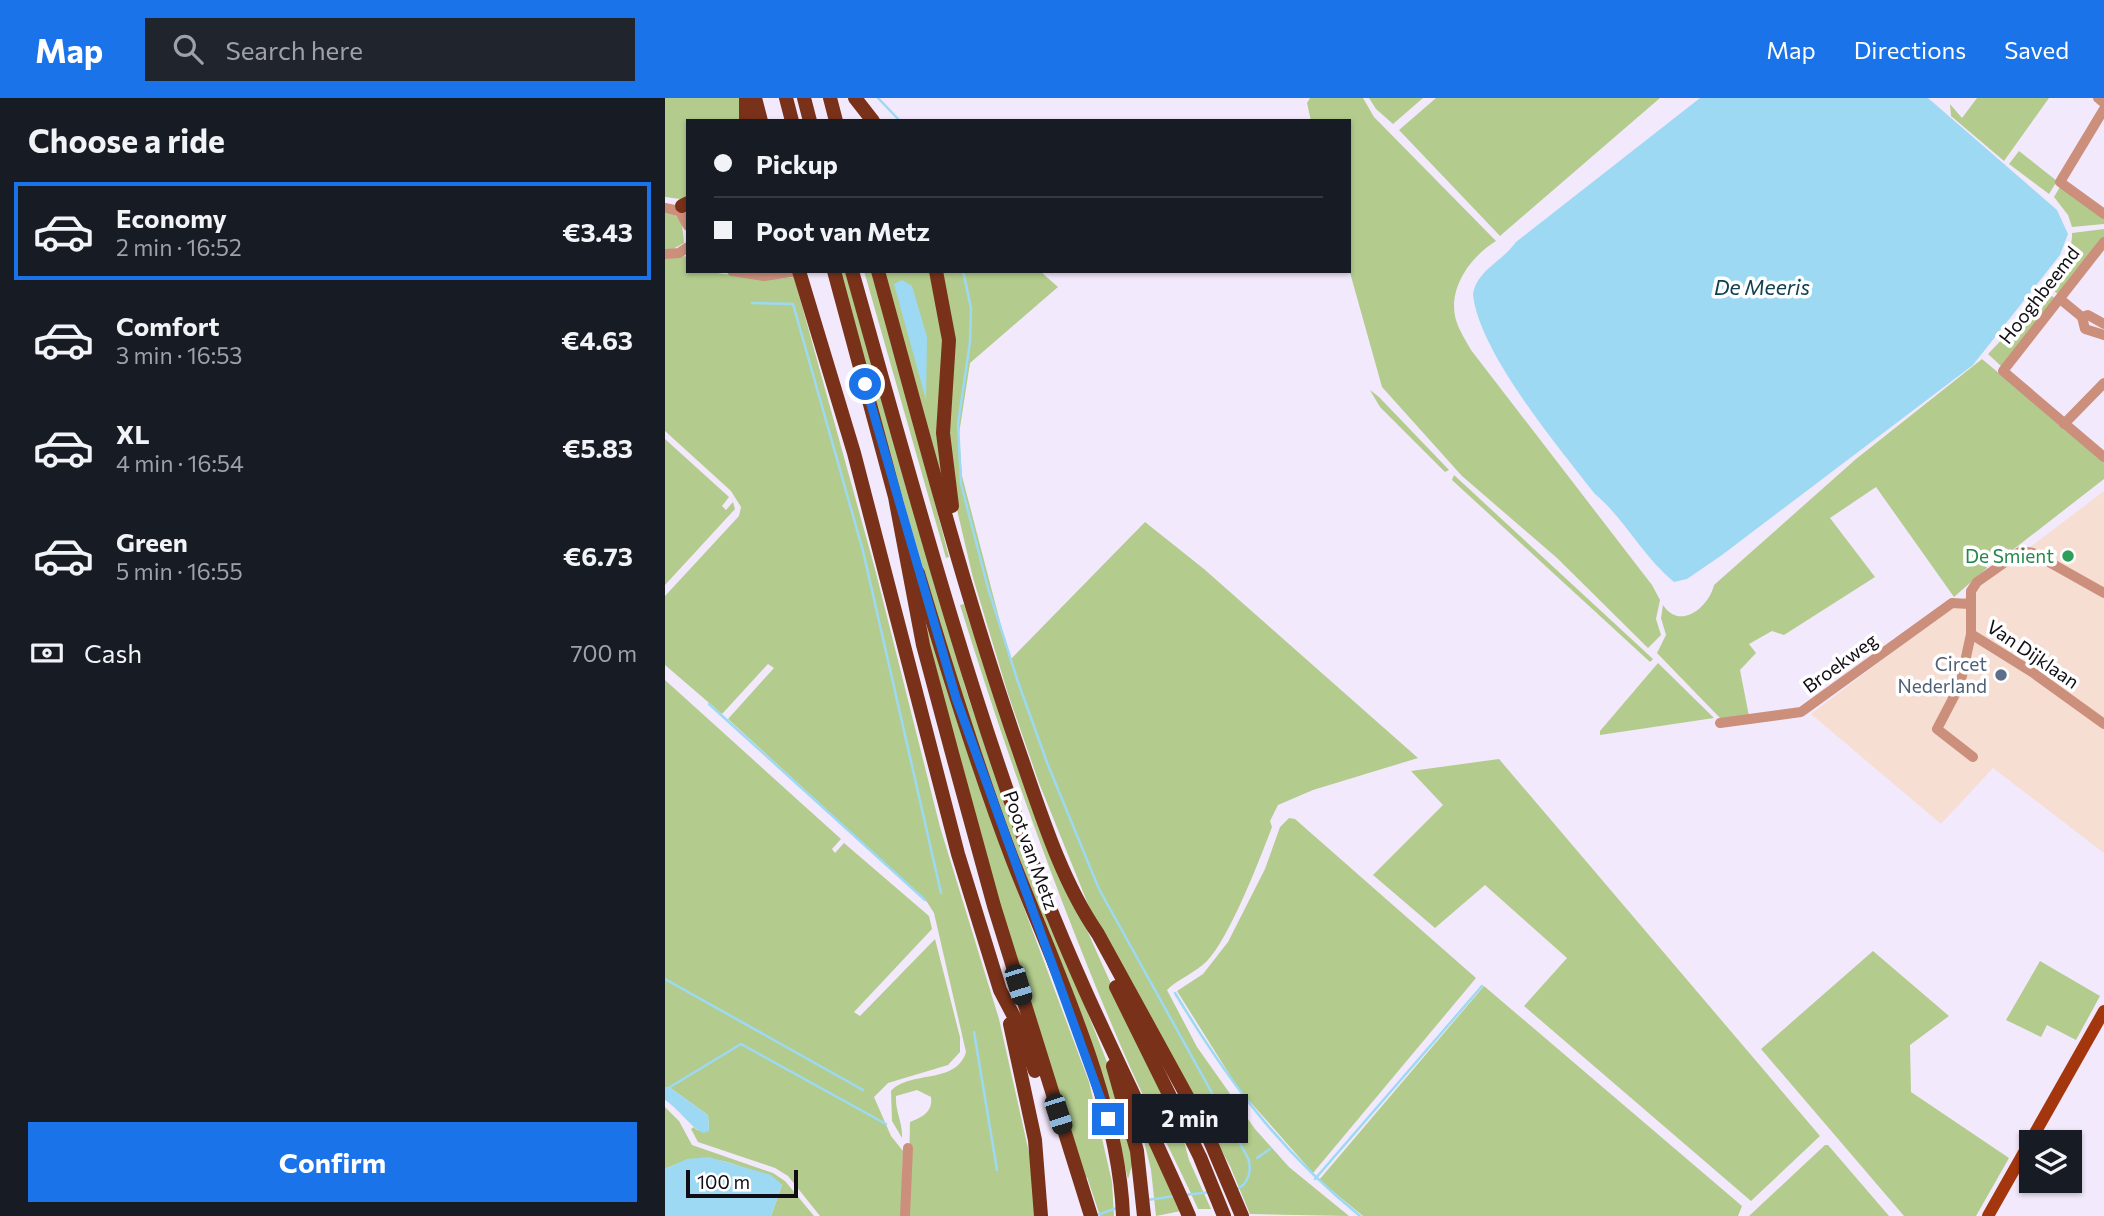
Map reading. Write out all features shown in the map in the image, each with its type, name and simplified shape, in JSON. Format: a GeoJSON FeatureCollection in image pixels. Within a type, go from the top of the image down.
{"type":"FeatureCollection","features":[{"type":"Feature","properties":{"kind":"highway"},"geometry":{"type":"LineString","coordinates":[[746,98],[746,119]]}},
{"type":"Feature","properties":{"kind":"highway"},"geometry":{"type":"LineString","coordinates":[[755,98],[760,119]]}},
{"type":"Feature","properties":{"kind":"highway"},"geometry":{"type":"LineString","coordinates":[[786,98],[791,119]]}},
{"type":"Feature","properties":{"kind":"highway"},"geometry":{"type":"LineString","coordinates":[[804,98],[809,119]]}},
{"type":"Feature","properties":{"kind":"highway"},"geometry":{"type":"LineString","coordinates":[[830,98],[835,119]]}},
{"type":"Feature","properties":{"kind":"highway"},"geometry":{"type":"LineString","coordinates":[[855,98],[871,119]]}},
{"type":"Feature","properties":{"kind":"highway"},"geometry":{"type":"LineString","coordinates":[[796,273],[853,453],[936,780],[1000,990],[1031,1117],[1041,1216]]}},
{"type":"Feature","properties":{"kind":"highway"},"geometry":{"type":"LineString","coordinates":[[835,273],[895,498],[923,645],[951,753],[994,906],[1091,1216]]}},
{"type":"Feature","properties":{"kind":"highway"},"geometry":{"type":"LineString","coordinates":[[853,273],[971,681],[1044,893],[1097,1021],[1125,1100],[1141,1176],[1144,1216]]}},
{"type":"Feature","properties":{"kind":"highway"},"geometry":{"type":"LineString","coordinates":[[879,273],[960,562],[1026,772],[1081,910],[1098,934],[1224,1168],[1242,1216]]}},
{"type":"Feature","properties":{"kind":"highway"},"geometry":{"type":"LineString","coordinates":[[936,273],[948,323],[944,445],[960,562]]}},
{"type":"Feature","properties":{"kind":"highway","name":"Poot van Metz"},"geometry":{"type":"LineString","coordinates":[[895,498],[972,745],[1096,1079],[1110,1130],[1123,1216]]}},
{"type":"Feature","properties":{"kind":"highway","name":"Poot van Metz"},"geometry":{"type":"LineString","coordinates":[[1081,910],[1148,1056],[1200,1157],[1224,1216]]}},
{"type":"Feature","properties":{"kind":"highway"},"geometry":{"type":"LineString","coordinates":[[1000,990],[1020,1028],[1063,1150],[1080,1181]]}},
{"type":"Feature","properties":{"kind":"highway"},"geometry":{"type":"LineString","coordinates":[[1097,1021],[1117,1054],[1189,1216]]}},
{"type":"Feature","properties":{"kind":"main road"},"geometry":{"type":"LineString","coordinates":[[1988,1216],[2104,1012]]}},
{"type":"Feature","properties":{"kind":"street"},"geometry":{"type":"LineString","coordinates":[[2098,98],[2104,103]]}},
{"type":"Feature","properties":{"kind":"street"},"geometry":{"type":"LineString","coordinates":[[2104,109],[2060,182],[2104,214]]}},
{"type":"Feature","properties":{"kind":"street"},"geometry":{"type":"LineString","coordinates":[[665,201],[680,207]]}},
{"type":"Feature","properties":{"kind":"street","name":"Hooghbeemd"},"geometry":{"type":"LineString","coordinates":[[2064,424],[2003,371],[2104,242]]}},
{"type":"Feature","properties":{"kind":"street"},"geometry":{"type":"LineString","coordinates":[[665,254],[686,249]]}},
{"type":"Feature","properties":{"kind":"street"},"geometry":{"type":"LineString","coordinates":[[745,273],[764,276],[788,273]]}},
{"type":"Feature","properties":{"kind":"street"},"geometry":{"type":"LineString","coordinates":[[2060,299],[2082,317],[2085,329],[2104,335]]}},
{"type":"Feature","properties":{"kind":"street"},"geometry":{"type":"LineString","coordinates":[[2082,317],[2088,315],[2104,324]]}},
{"type":"Feature","properties":{"kind":"street"},"geometry":{"type":"LineString","coordinates":[[2104,383],[2064,424],[2104,457]]}},
{"type":"Feature","properties":{"kind":"street","name":"Van Dijklaan"},"geometry":{"type":"LineString","coordinates":[[2104,593],[2033,553],[2021,551],[1977,582],[1969,604],[1971,634],[2032,672],[2104,724]]}},
{"type":"Feature","properties":{"kind":"street","name":"Broekweg"},"geometry":{"type":"LineString","coordinates":[[1720,723],[1801,712],[1952,603],[1969,604]]}},
{"type":"Feature","properties":{"kind":"street"},"geometry":{"type":"LineString","coordinates":[[1971,634],[1960,685],[1937,729],[1973,757]]}},
{"type":"Feature","properties":{"kind":"street"},"geometry":{"type":"LineString","coordinates":[[905,1216],[908,1148]]}},
{"type":"Feature","properties":{"kind":"shaded area"},"geometry":{"type":"Polygon","coordinates":[[[2104,491],[2104,853],[1993,768],[1941,824],[1811,714],[2104,491]]]}},
{"type":"Feature","properties":{"kind":"green space"},"geometry":{"type":"Polygon","coordinates":[[[665,98],[744,98],[744,119],[686,119],[686,200],[665,197],[665,98]]]}},
{"type":"Feature","properties":{"kind":"green space"},"geometry":{"type":"Polygon","coordinates":[[[1310,98],[1363,98],[1374,117],[1496,241],[1478,255],[1463,274],[1455,297],[1457,324],[1471,350],[1652,585],[1660,600],[1656,619],[1661,635],[1648,648],[1557,558],[1462,476],[1382,387],[1350,273],[1351,119],[1311,119],[1307,103],[1310,98]]]}},
{"type":"Feature","properties":{"kind":"green space"},"geometry":{"type":"Polygon","coordinates":[[[1369,98],[1423,98],[1393,124],[1376,109],[1369,98]]]}},
{"type":"Feature","properties":{"kind":"green space"},"geometry":{"type":"Polygon","coordinates":[[[1436,98],[1660,98],[1500,236],[1399,130],[1436,98]]]}},
{"type":"Feature","properties":{"kind":"green space"},"geometry":{"type":"Polygon","coordinates":[[[1977,98],[2049,98],[2004,161],[1951,116],[1950,104],[1962,118],[1977,98]]]}},
{"type":"Feature","properties":{"kind":"green space"},"geometry":{"type":"Polygon","coordinates":[[[2019,151],[2057,181],[2049,194],[2009,164],[2019,151]]]}},
{"type":"Feature","properties":{"kind":"green space"},"geometry":{"type":"Polygon","coordinates":[[[2061,185],[2104,217],[2104,224],[2072,227],[2068,215],[2054,197],[2061,185]]]}},
{"type":"Feature","properties":{"kind":"green space"},"geometry":{"type":"Polygon","coordinates":[[[665,213],[675,215],[682,224],[684,243],[673,249],[665,249],[665,213]]]}},
{"type":"Feature","properties":{"kind":"green space"},"geometry":{"type":"Polygon","coordinates":[[[2104,229],[2104,239],[2059,295],[2048,286],[2066,255],[2072,233],[2104,229]]]}},
{"type":"Feature","properties":{"kind":"green space"},"geometry":{"type":"Polygon","coordinates":[[[686,256],[686,273],[767,279],[794,277],[875,569],[940,827],[999,1019],[1030,1157],[1035,1216],[908,1216],[910,1122],[928,1110],[931,1097],[917,1090],[896,1096],[902,1138],[892,1121],[891,1091],[909,1081],[953,1069],[961,1062],[966,1052],[934,913],[927,902],[728,719],[774,668],[768,664],[722,714],[665,665],[665,596],[739,516],[741,507],[731,491],[665,431],[665,258],[686,256]]]}},
{"type":"Feature","properties":{"kind":"green space"},"geometry":{"type":"Polygon","coordinates":[[[840,273],[846,273],[967,693],[1002,794],[1112,1075],[1134,1159],[1128,1179],[1101,1081],[996,794],[913,534],[840,273]]]}},
{"type":"Feature","properties":{"kind":"green space"},"geometry":{"type":"Polygon","coordinates":[[[865,273],[875,273],[949,557],[946,558],[865,273]]]}},
{"type":"Feature","properties":{"kind":"green space"},"geometry":{"type":"Polygon","coordinates":[[[884,273],[934,273],[941,302],[946,496],[884,273]]]}},
{"type":"Feature","properties":{"kind":"green space"},"geometry":{"type":"Polygon","coordinates":[[[939,273],[1042,273],[1058,287],[970,363],[959,434],[962,476],[1010,660],[1145,522],[1204,569],[1418,758],[1313,790],[1278,805],[1270,821],[1272,827],[1243,898],[1216,950],[1207,961],[1167,990],[1197,1047],[1255,1129],[1289,1167],[1349,1216],[1250,1214],[1230,1166],[1090,909],[1039,783],[1008,694],[973,578],[951,484],[939,273]]]}},
{"type":"Feature","properties":{"kind":"green space"},"geometry":{"type":"Polygon","coordinates":[[[2044,290],[2056,299],[2002,367],[1988,354],[2007,334],[2019,313],[2044,290]]]}},
{"type":"Feature","properties":{"kind":"green space"},"geometry":{"type":"Polygon","coordinates":[[[1982,359],[2104,461],[2104,479],[2010,552],[2006,548],[1985,563],[1987,568],[1954,597],[1876,487],[1830,518],[1875,577],[1784,635],[1772,631],[1749,644],[1756,653],[1740,670],[1749,716],[1722,720],[1657,653],[1666,635],[1661,618],[1663,605],[1677,616],[1685,616],[1700,608],[1714,585],[1856,459],[1982,359]]]}},
{"type":"Feature","properties":{"kind":"green space"},"geometry":{"type":"Polygon","coordinates":[[[1370,390],[1449,470],[1445,472],[1380,407],[1370,390]]]}},
{"type":"Feature","properties":{"kind":"green space"},"geometry":{"type":"Polygon","coordinates":[[[665,439],[729,497],[722,506],[726,510],[733,502],[735,509],[665,585],[665,439]]]}},
{"type":"Feature","properties":{"kind":"green space"},"geometry":{"type":"Polygon","coordinates":[[[1454,475],[1653,659],[1650,662],[1452,480],[1454,475]]]}},
{"type":"Feature","properties":{"kind":"green space"},"geometry":{"type":"Polygon","coordinates":[[[964,604],[1010,738],[1061,870],[1118,999],[1180,1126],[1189,1160],[1211,1209],[1198,1209],[1130,1067],[1082,954],[998,722],[960,605],[964,604]]]}},
{"type":"Feature","properties":{"kind":"green space"},"geometry":{"type":"Polygon","coordinates":[[[924,628],[927,628],[1000,844],[1089,1082],[1112,1182],[1114,1216],[1100,1216],[1087,1177],[1084,1178],[999,905],[924,628]]]}},
{"type":"Feature","properties":{"kind":"green space"},"geometry":{"type":"Polygon","coordinates":[[[1658,663],[1714,718],[1600,735],[1600,731],[1658,663]]]}},
{"type":"Feature","properties":{"kind":"green space"},"geometry":{"type":"Polygon","coordinates":[[[665,680],[841,839],[832,849],[835,853],[844,843],[929,916],[932,929],[854,1012],[860,1016],[935,939],[960,1037],[960,1052],[948,1065],[888,1083],[874,1097],[891,1136],[903,1151],[901,1216],[820,1216],[788,1176],[775,1168],[698,1142],[691,1129],[694,1127],[697,1130],[709,1131],[708,1115],[669,1087],[665,1088],[665,680]]]}},
{"type":"Feature","properties":{"kind":"green space"},"geometry":{"type":"Polygon","coordinates":[[[1499,759],[1820,1136],[1751,1201],[1524,1006],[1567,958],[1485,885],[1435,928],[1373,875],[1443,805],[1411,771],[1499,759]]]}},
{"type":"Feature","properties":{"kind":"green space"},"geometry":{"type":"Polygon","coordinates":[[[1289,818],[1295,819],[1476,978],[1313,1173],[1238,1088],[1177,991],[1203,974],[1228,942],[1265,869],[1280,827],[1289,818]]]}},
{"type":"Feature","properties":{"kind":"green space"},"geometry":{"type":"Polygon","coordinates":[[[1873,951],[1949,1016],[1910,1045],[1911,1092],[2009,1158],[1976,1216],[1904,1216],[1761,1049],[1873,951]]]}},
{"type":"Feature","properties":{"kind":"green space"},"geometry":{"type":"Polygon","coordinates":[[[2040,961],[2100,996],[2076,1040],[2047,1025],[2041,1037],[2006,1020],[2040,961]]]}},
{"type":"Feature","properties":{"kind":"green space"},"geometry":{"type":"Polygon","coordinates":[[[1484,986],[1742,1206],[1738,1216],[1363,1216],[1319,1180],[1484,986]]]}},
{"type":"Feature","properties":{"kind":"green space"},"geometry":{"type":"Polygon","coordinates":[[[1135,1103],[1181,1211],[1156,1216],[1151,1170],[1135,1103]]]}},
{"type":"Feature","properties":{"kind":"green space"},"geometry":{"type":"Polygon","coordinates":[[[665,1107],[679,1121],[692,1145],[773,1173],[785,1181],[814,1216],[771,1216],[782,1185],[725,1161],[697,1159],[665,1169],[665,1107]]]}},
{"type":"Feature","properties":{"kind":"green space"},"geometry":{"type":"Polygon","coordinates":[[[1828,1145],[1889,1216],[1749,1216],[1828,1145]]]}},
{"type":"Feature","properties":{"kind":"water","name":"De Meeris"},"geometry":{"type":"Polygon","coordinates":[[[1700,98],[1928,98],[2057,210],[2068,234],[2060,255],[1973,365],[1722,555],[1687,579],[1674,582],[1595,494],[1522,398],[1489,343],[1478,317],[1473,294],[1480,278],[1516,242],[1700,98]]]}},
{"type":"Feature","properties":{"kind":"water"},"geometry":{"type":"Polygon","coordinates":[[[902,280],[912,286],[927,337],[926,400],[894,284],[902,280]]]}},
{"type":"Feature","properties":{"kind":"water"},"geometry":{"type":"Polygon","coordinates":[[[669,1087],[708,1115],[709,1131],[703,1133],[698,1130],[665,1100],[665,1088],[669,1087]]]}},
{"type":"Feature","properties":{"kind":"water"},"geometry":{"type":"Polygon","coordinates":[[[709,1157],[771,1175],[782,1185],[771,1216],[665,1216],[665,1169],[687,1159],[709,1157]]]}},
{"type":"Feature","properties":{"kind":"waterway"},"geometry":{"type":"LineString","coordinates":[[878,98],[898,119]]}},
{"type":"Feature","properties":{"kind":"waterway"},"geometry":{"type":"LineString","coordinates":[[963,273],[971,308],[970,342],[958,424],[961,484],[988,588],[1048,765],[1099,889],[1248,1158],[1248,1176],[1244,1184],[1237,1189]]}},
{"type":"Feature","properties":{"kind":"waterway"},"geometry":{"type":"LineString","coordinates":[[752,303],[793,304],[863,551],[941,893]]}},
{"type":"Feature","properties":{"kind":"waterway"},"geometry":{"type":"LineString","coordinates":[[709,704],[925,900]]}},
{"type":"Feature","properties":{"kind":"waterway"},"geometry":{"type":"LineString","coordinates":[[665,979],[863,1090]]}},
{"type":"Feature","properties":{"kind":"waterway"},"geometry":{"type":"LineString","coordinates":[[1315,1179],[1482,986]]}},
{"type":"Feature","properties":{"kind":"waterway"},"geometry":{"type":"LineString","coordinates":[[1175,993],[1215,1056],[1257,1113],[1305,1166],[1360,1216]]}},
{"type":"Feature","properties":{"kind":"waterway"},"geometry":{"type":"LineString","coordinates":[[974,1032],[997,1170]]}},
{"type":"Feature","properties":{"kind":"waterway"},"geometry":{"type":"LineString","coordinates":[[670,1087],[741,1044],[886,1124]]}},
{"type":"Feature","properties":{"kind":"waterway"},"geometry":{"type":"LineString","coordinates":[[1257,1158],[1270,1149]]}},
{"type":"Feature","properties":{"kind":"waterway"},"geometry":{"type":"LineString","coordinates":[[1185,1195],[1210,1192]]}},
{"type":"Feature","properties":{"kind":"waterway"},"geometry":{"type":"LineString","coordinates":[[1147,1200],[1175,1196]]}},
{"type":"Feature","properties":{"kind":"waterway"},"geometry":{"type":"LineString","coordinates":[[1097,1215],[1117,1208]]}},
{"type":"Feature","properties":{"kind":"place","name":"De Smient"},"geometry":{"type":"Point","coordinates":[2068,556]}},
{"type":"Feature","properties":{"kind":"place","name":"Circet Nederland"},"geometry":{"type":"Point","coordinates":[2001,675]}},
{"type":"Feature","properties":{"kind":"route"},"geometry":{"type":"LineString","coordinates":[[865,384],[895,498],[956,698],[1006,843],[1086,1051],[1108,1119]]}}]}
